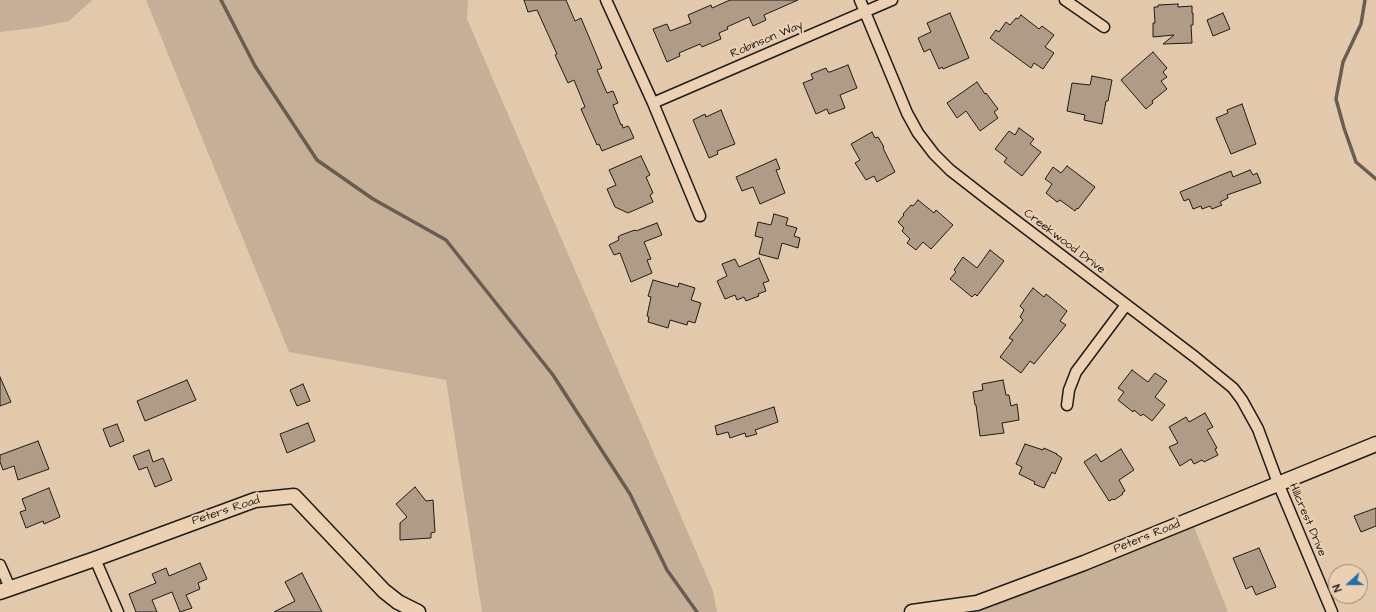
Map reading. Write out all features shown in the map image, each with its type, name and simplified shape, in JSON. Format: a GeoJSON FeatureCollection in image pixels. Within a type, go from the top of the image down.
{"type":"FeatureCollection","features":[{"type":"Feature","properties":{"kind":"street"},"geometry":{"type":"LineString","coordinates":[[606,0],[653,104],[700,216]]}},
{"type":"Feature","properties":{"kind":"street","name":"Creekwood Drive"},"geometry":{"type":"LineString","coordinates":[[860,0],[907,113],[918,133],[934,154],[950,170],[1233,388],[1242,400],[1258,429],[1278,483]]}},
{"type":"Feature","properties":{"kind":"street","name":"Robinson Way"},"geometry":{"type":"LineString","coordinates":[[653,104],[892,0]]}},
{"type":"Feature","properties":{"kind":"street"},"geometry":{"type":"LineString","coordinates":[[1065,0],[1104,27]]}},
{"type":"Feature","properties":{"kind":"street"},"geometry":{"type":"LineString","coordinates":[[1067,405],[1068,390],[1076,372],[1126,305]]}},
{"type":"Feature","properties":{"kind":"street","name":"Peters Road"},"geometry":{"type":"LineString","coordinates":[[912,612],[977,603],[1084,563],[1376,444]]}},
{"type":"Feature","properties":{"kind":"street","name":"Hillcrest Drive"},"geometry":{"type":"LineString","coordinates":[[1278,483],[1332,612]]}},
{"type":"Feature","properties":{"kind":"street","name":"Peters Road"},"geometry":{"type":"LineString","coordinates":[[5,590],[95,559],[255,500],[294,496],[384,591],[398,602],[418,612]]}},
{"type":"Feature","properties":{"kind":"street"},"geometry":{"type":"LineString","coordinates":[[95,559],[118,612]]}},
{"type":"Feature","properties":{"kind":"street"},"geometry":{"type":"LineString","coordinates":[[0,565],[5,590]]}},
{"type":"Feature","properties":{"kind":"shaded area"},"geometry":{"type":"Polygon","coordinates":[[[0,0],[92,0],[69,21],[34,28],[0,32],[0,0]]]}},
{"type":"Feature","properties":{"kind":"shaded area"},"geometry":{"type":"Polygon","coordinates":[[[146,0],[468,0],[467,19],[713,591],[717,612],[482,612],[446,380],[289,352],[146,0]]]}},
{"type":"Feature","properties":{"kind":"shaded area"},"geometry":{"type":"Polygon","coordinates":[[[1191,519],[1228,612],[912,612],[977,603],[1191,519]]]}},
{"type":"Feature","properties":{"kind":"building"},"geometry":{"type":"Polygon","coordinates":[[[524,0],[566,0],[575,21],[581,18],[602,68],[597,70],[607,93],[613,91],[618,103],[613,105],[621,125],[622,124],[623,128],[629,127],[634,138],[602,151],[599,144],[597,145],[581,109],[585,107],[574,80],[568,83],[555,55],[557,54],[537,10],[528,12],[524,0]]]}},
{"type":"Feature","properties":{"kind":"building"},"geometry":{"type":"Polygon","coordinates":[[[730,0],[798,0],[764,15],[766,20],[753,26],[749,17],[727,27],[728,29],[719,33],[721,39],[702,47],[700,44],[679,53],[680,56],[667,62],[653,29],[667,24],[670,31],[691,23],[688,15],[711,5],[712,8],[730,0]]]}},
{"type":"Feature","properties":{"kind":"building"},"geometry":{"type":"Polygon","coordinates":[[[1178,4],[1178,7],[1192,6],[1192,43],[1163,44],[1174,35],[1153,37],[1153,23],[1155,23],[1154,7],[1158,7],[1158,5],[1178,4]]]}},
{"type":"Feature","properties":{"kind":"building"},"geometry":{"type":"Polygon","coordinates":[[[950,13],[969,58],[943,69],[942,67],[939,69],[930,49],[924,52],[918,38],[931,32],[927,23],[950,13]]]}},
{"type":"Feature","properties":{"kind":"building"},"geometry":{"type":"Polygon","coordinates":[[[1223,13],[1230,29],[1213,36],[1207,20],[1223,13]]]}},
{"type":"Feature","properties":{"kind":"building"},"geometry":{"type":"Polygon","coordinates":[[[1021,15],[1039,29],[1042,26],[1054,35],[1045,47],[1054,53],[1043,69],[1034,63],[1031,68],[990,38],[996,30],[999,32],[1006,22],[1010,25],[1021,15]]]}},
{"type":"Feature","properties":{"kind":"building"},"geometry":{"type":"Polygon","coordinates":[[[1153,52],[1167,68],[1163,72],[1167,77],[1161,81],[1167,89],[1152,101],[1153,103],[1146,109],[1121,80],[1153,52]]]}},
{"type":"Feature","properties":{"kind":"building"},"geometry":{"type":"Polygon","coordinates":[[[848,65],[857,88],[840,95],[845,108],[829,114],[827,109],[816,114],[803,83],[813,79],[811,74],[826,68],[828,72],[830,72],[848,65]]]}},
{"type":"Feature","properties":{"kind":"building"},"geometry":{"type":"Polygon","coordinates":[[[1092,76],[1112,80],[1102,124],[1084,120],[1085,115],[1067,111],[1072,83],[1090,85],[1092,76]]]}},
{"type":"Feature","properties":{"kind":"building"},"geometry":{"type":"Polygon","coordinates":[[[977,82],[998,109],[994,112],[998,118],[980,131],[966,111],[957,118],[947,103],[977,82]]]}},
{"type":"Feature","properties":{"kind":"building"},"geometry":{"type":"Polygon","coordinates":[[[1242,104],[1256,144],[1231,154],[1216,118],[1228,113],[1227,110],[1242,104]]]}},
{"type":"Feature","properties":{"kind":"building"},"geometry":{"type":"Polygon","coordinates":[[[721,110],[735,144],[717,151],[718,154],[709,158],[693,120],[705,114],[706,117],[721,110]]]}},
{"type":"Feature","properties":{"kind":"building"},"geometry":{"type":"Polygon","coordinates":[[[1019,128],[1034,139],[1030,144],[1041,152],[1022,176],[1004,162],[1007,158],[995,149],[1009,131],[1015,135],[1019,128]]]}},
{"type":"Feature","properties":{"kind":"building"},"geometry":{"type":"Polygon","coordinates":[[[872,132],[875,138],[878,137],[884,147],[883,148],[895,172],[877,182],[874,176],[866,180],[855,163],[860,160],[851,144],[872,132]]]}},
{"type":"Feature","properties":{"kind":"building"},"geometry":{"type":"Polygon","coordinates":[[[641,156],[650,175],[646,177],[653,193],[650,195],[653,202],[628,213],[615,207],[607,189],[616,185],[609,170],[641,156]]]}},
{"type":"Feature","properties":{"kind":"building"},"geometry":{"type":"Polygon","coordinates":[[[776,159],[780,169],[776,170],[785,193],[760,204],[753,187],[742,191],[736,177],[776,159]]]}},
{"type":"Feature","properties":{"kind":"building"},"geometry":{"type":"Polygon","coordinates":[[[1067,166],[1095,187],[1075,211],[1060,200],[1057,202],[1046,193],[1052,184],[1045,179],[1053,167],[1061,173],[1067,166]]]}},
{"type":"Feature","properties":{"kind":"building"},"geometry":{"type":"Polygon","coordinates":[[[1250,170],[1253,175],[1257,173],[1261,183],[1227,195],[1228,198],[1220,202],[1222,205],[1212,209],[1210,206],[1202,209],[1201,206],[1193,209],[1189,199],[1184,201],[1180,192],[1231,171],[1233,177],[1250,170]]]}},
{"type":"Feature","properties":{"kind":"building"},"geometry":{"type":"Polygon","coordinates":[[[918,200],[934,213],[936,210],[953,225],[931,249],[923,242],[916,250],[907,243],[910,239],[902,231],[904,228],[898,222],[911,205],[913,206],[918,200]]]}},
{"type":"Feature","properties":{"kind":"building"},"geometry":{"type":"Polygon","coordinates":[[[774,214],[788,218],[786,225],[797,228],[794,236],[800,238],[798,248],[782,243],[778,259],[759,254],[763,238],[755,236],[758,222],[771,225],[774,214]]]}},
{"type":"Feature","properties":{"kind":"building"},"geometry":{"type":"Polygon","coordinates":[[[657,223],[662,235],[644,242],[651,259],[647,260],[652,273],[631,282],[620,253],[614,255],[609,245],[619,240],[618,237],[621,235],[657,223]]]}},
{"type":"Feature","properties":{"kind":"building"},"geometry":{"type":"Polygon","coordinates":[[[990,250],[1004,261],[977,296],[975,294],[972,297],[950,279],[956,272],[954,270],[963,257],[977,268],[990,250]]]}},
{"type":"Feature","properties":{"kind":"building"},"geometry":{"type":"Polygon","coordinates":[[[759,258],[769,281],[763,283],[766,291],[758,294],[759,296],[746,301],[744,297],[737,300],[735,295],[725,299],[717,281],[727,276],[722,264],[735,259],[739,267],[759,258]]]}},
{"type":"Feature","properties":{"kind":"building"},"geometry":{"type":"Polygon","coordinates":[[[653,280],[678,287],[679,283],[695,288],[691,300],[701,303],[695,323],[688,321],[687,325],[670,320],[668,328],[648,322],[649,317],[647,316],[651,297],[648,296],[653,280]]]}},
{"type":"Feature","properties":{"kind":"building"},"geometry":{"type":"Polygon","coordinates":[[[1033,288],[1044,297],[1046,294],[1067,311],[1060,321],[1066,325],[1034,364],[1030,361],[1021,373],[1000,357],[1013,340],[1009,338],[1023,320],[1020,317],[1024,310],[1020,306],[1033,288]]]}},
{"type":"Feature","properties":{"kind":"building"},"geometry":{"type":"Polygon","coordinates":[[[1132,370],[1148,382],[1155,373],[1167,381],[1155,397],[1165,405],[1152,421],[1143,414],[1141,416],[1134,410],[1133,412],[1118,400],[1124,392],[1118,388],[1132,370]]]}},
{"type":"Feature","properties":{"kind":"building"},"geometry":{"type":"Polygon","coordinates":[[[0,377],[11,402],[0,406],[0,377]]]}},
{"type":"Feature","properties":{"kind":"building"},"geometry":{"type":"Polygon","coordinates":[[[187,380],[196,400],[145,421],[137,401],[187,380]]]}},
{"type":"Feature","properties":{"kind":"building"},"geometry":{"type":"Polygon","coordinates":[[[1003,380],[1006,395],[1009,395],[1011,406],[1017,404],[1019,420],[1002,423],[1004,433],[980,436],[973,392],[983,390],[982,384],[1003,380]]]}},
{"type":"Feature","properties":{"kind":"building"},"geometry":{"type":"Polygon","coordinates":[[[303,384],[310,401],[297,406],[290,390],[303,384]]]}},
{"type":"Feature","properties":{"kind":"building"},"geometry":{"type":"Polygon","coordinates":[[[774,407],[778,422],[755,430],[757,434],[746,437],[745,433],[730,438],[728,432],[717,435],[715,426],[774,407]]]}},
{"type":"Feature","properties":{"kind":"building"},"geometry":{"type":"Polygon","coordinates":[[[1205,413],[1213,427],[1207,430],[1217,448],[1215,449],[1218,455],[1204,462],[1202,460],[1194,464],[1191,459],[1180,466],[1169,447],[1178,443],[1169,427],[1186,417],[1189,422],[1205,413]]]}},
{"type":"Feature","properties":{"kind":"building"},"geometry":{"type":"Polygon","coordinates":[[[308,423],[315,441],[287,453],[280,434],[308,423]]]}},
{"type":"Feature","properties":{"kind":"building"},"geometry":{"type":"Polygon","coordinates":[[[117,424],[124,441],[110,447],[103,429],[117,424]]]}},
{"type":"Feature","properties":{"kind":"building"},"geometry":{"type":"Polygon","coordinates":[[[38,441],[49,469],[18,480],[14,466],[3,470],[0,462],[0,455],[38,441]]]}},
{"type":"Feature","properties":{"kind":"building"},"geometry":{"type":"Polygon","coordinates":[[[1025,444],[1043,450],[1044,448],[1062,458],[1055,474],[1052,472],[1044,488],[1034,484],[1035,482],[1019,474],[1022,467],[1016,464],[1025,444]]]}},
{"type":"Feature","properties":{"kind":"building"},"geometry":{"type":"Polygon","coordinates":[[[1121,449],[1134,470],[1119,480],[1125,491],[1122,493],[1123,494],[1114,500],[1109,501],[1084,462],[1096,454],[1101,462],[1121,449]]]}},
{"type":"Feature","properties":{"kind":"building"},"geometry":{"type":"Polygon","coordinates":[[[149,450],[153,462],[163,458],[172,480],[155,487],[147,467],[139,470],[133,456],[149,450]]]}},
{"type":"Feature","properties":{"kind":"building"},"geometry":{"type":"Polygon","coordinates":[[[415,487],[426,501],[433,500],[435,532],[431,533],[431,538],[400,540],[400,523],[407,517],[396,504],[415,487]]]}},
{"type":"Feature","properties":{"kind":"building"},"geometry":{"type":"Polygon","coordinates":[[[49,488],[60,517],[44,524],[43,521],[26,528],[20,512],[26,510],[22,499],[49,488]]]}},
{"type":"Feature","properties":{"kind":"building"},"geometry":{"type":"Polygon","coordinates":[[[1376,508],[1376,526],[1361,532],[1354,516],[1376,508]]]}},
{"type":"Feature","properties":{"kind":"building"},"geometry":{"type":"Polygon","coordinates":[[[1259,548],[1276,587],[1256,595],[1252,586],[1246,589],[1233,558],[1259,548]]]}},
{"type":"Feature","properties":{"kind":"building"},"geometry":{"type":"Polygon","coordinates":[[[200,563],[207,579],[198,583],[200,589],[186,595],[192,608],[180,612],[172,592],[152,600],[157,612],[136,612],[129,594],[156,583],[152,574],[166,568],[169,576],[200,563]]]}},
{"type":"Feature","properties":{"kind":"building"},"geometry":{"type":"Polygon","coordinates":[[[302,573],[322,612],[274,612],[295,601],[285,582],[302,573]]]}},
{"type":"Feature","properties":{"kind":"waterway"},"geometry":{"type":"LineString","coordinates":[[221,0],[255,66],[317,160],[373,199],[446,240],[553,375],[630,494],[667,570],[697,612]]}},
{"type":"Feature","properties":{"kind":"waterway"},"geometry":{"type":"LineString","coordinates":[[1365,0],[1361,24],[1343,62],[1336,99],[1356,162],[1376,179]]}}]}
